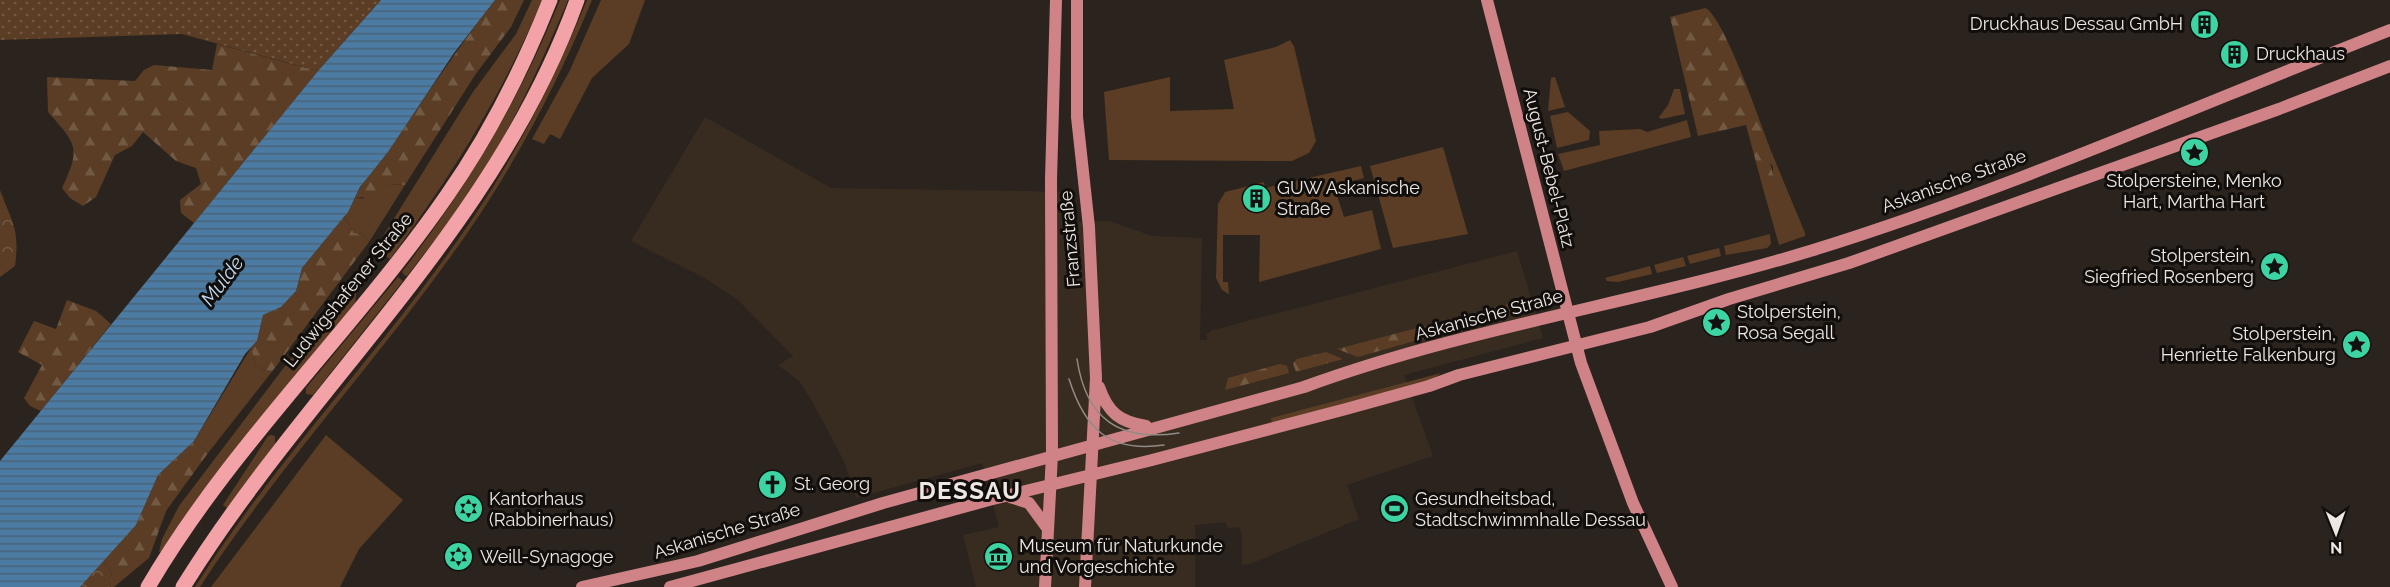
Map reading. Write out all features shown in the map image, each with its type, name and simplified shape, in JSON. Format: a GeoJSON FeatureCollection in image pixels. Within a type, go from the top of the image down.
{"type":"FeatureCollection","features":[{"type":"Feature","properties":{"kind":"main road","name":"Ludwigshafener Straße"},"geometry":{"type":"LineString","coordinates":[[148,587],[188,526],[258,432],[341,334],[446,197],[514,81],[550,0]]}},
{"type":"Feature","properties":{"kind":"main road"},"geometry":{"type":"LineString","coordinates":[[183,587],[211,542],[268,465],[413,284],[478,195],[531,101],[577,0]]}},
{"type":"Feature","properties":{"kind":"main road","name":"Franzstraße"},"geometry":{"type":"LineString","coordinates":[[1045,587],[1052,455],[1051,180],[1056,0]]}},
{"type":"Feature","properties":{"kind":"main road","name":"Franzstraße"},"geometry":{"type":"LineString","coordinates":[[1077,0],[1077,117],[1089,227],[1096,378],[1085,587]]}},
{"type":"Feature","properties":{"kind":"main road","name":"August-Bebel-Platz"},"geometry":{"type":"LineString","coordinates":[[1487,0],[1576,345],[1633,503],[1672,587]]}},
{"type":"Feature","properties":{"kind":"main road","name":"Askanische Straße"},"geometry":{"type":"LineString","coordinates":[[582,587],[698,561],[883,502],[1568,313],[1780,260],[1929,211],[2214,102],[2390,30]]}},
{"type":"Feature","properties":{"kind":"main road","name":"Askanische Straße"},"geometry":{"type":"LineString","coordinates":[[670,587],[1003,496],[1092,476],[1650,327],[1945,230],[2301,101],[2390,66]]}},
{"type":"Feature","properties":{"kind":"main road"},"geometry":{"type":"LineString","coordinates":[[1096,378],[1106,404],[1115,416],[1132,424],[1153,427]]}},
{"type":"Feature","properties":{"kind":"main road"},"geometry":{"type":"LineString","coordinates":[[1003,496],[1018,498],[1029,503],[1048,529]]}},
{"type":"Feature","properties":{"kind":"shaded area"},"geometry":{"type":"Polygon","coordinates":[[[705,117],[831,188],[1071,192],[1074,222],[1109,221],[1152,236],[1202,238],[1200,340],[1207,340],[1206,335],[1211,331],[1232,325],[1517,251],[1543,338],[1404,375],[1433,456],[1347,485],[1359,519],[1250,564],[1242,565],[1242,536],[1239,527],[1228,528],[1225,522],[1195,525],[1195,587],[976,587],[963,535],[999,527],[982,463],[856,498],[844,461],[812,401],[799,381],[778,365],[793,356],[737,299],[703,277],[631,241],[705,117]]]}},
{"type":"Feature","properties":{"kind":"green space"},"geometry":{"type":"Polygon","coordinates":[[[0,0],[381,0],[318,71],[182,34],[0,40],[0,0]]]}},
{"type":"Feature","properties":{"kind":"green space"},"geometry":{"type":"Polygon","coordinates":[[[495,0],[524,0],[511,27],[475,75],[405,185],[388,184],[385,197],[377,199],[378,208],[373,212],[366,207],[363,197],[355,198],[358,191],[495,0]]]}},
{"type":"Feature","properties":{"kind":"green space"},"geometry":{"type":"Polygon","coordinates":[[[532,0],[542,0],[492,102],[434,197],[390,259],[375,249],[473,92],[516,34],[532,0]]]}},
{"type":"Feature","properties":{"kind":"green space"},"geometry":{"type":"Polygon","coordinates":[[[560,0],[568,0],[513,120],[487,166],[457,211],[407,276],[404,275],[402,272],[471,174],[490,142],[527,74],[560,0]]]}},
{"type":"Feature","properties":{"kind":"green space"},"geometry":{"type":"Polygon","coordinates":[[[587,0],[592,0],[551,90],[504,176],[468,232],[402,321],[264,496],[200,587],[195,587],[267,485],[459,239],[507,164],[532,119],[587,0]]]}},
{"type":"Feature","properties":{"kind":"green space"},"geometry":{"type":"Polygon","coordinates":[[[601,0],[645,0],[629,44],[592,78],[560,139],[550,134],[544,144],[532,139],[570,70],[601,0]]]}},
{"type":"Feature","properties":{"kind":"green space"},"geometry":{"type":"Polygon","coordinates":[[[1705,8],[1713,15],[1722,30],[1771,151],[1770,161],[1774,181],[1772,192],[1764,192],[1746,125],[1698,136],[1670,17],[1705,8]]]}},
{"type":"Feature","properties":{"kind":"green space"},"geometry":{"type":"Polygon","coordinates":[[[1290,40],[1294,46],[1316,141],[1309,153],[1292,161],[1109,160],[1104,92],[1170,77],[1170,111],[1234,109],[1224,60],[1276,47],[1290,40]]]}},
{"type":"Feature","properties":{"kind":"green space"},"geometry":{"type":"Polygon","coordinates":[[[217,44],[318,71],[194,223],[181,213],[180,200],[201,184],[196,168],[176,161],[143,132],[132,146],[115,155],[96,197],[83,206],[70,198],[62,188],[72,163],[73,147],[65,132],[48,112],[47,77],[135,81],[144,70],[154,65],[212,70],[217,44]]]}},
{"type":"Feature","properties":{"kind":"green space"},"geometry":{"type":"Polygon","coordinates":[[[1555,77],[1565,107],[1548,111],[1551,78],[1555,77]]]}},
{"type":"Feature","properties":{"kind":"green space"},"geometry":{"type":"Polygon","coordinates":[[[1674,89],[1680,89],[1685,114],[1661,119],[1659,117],[1668,105],[1674,89]]]}},
{"type":"Feature","properties":{"kind":"green space"},"geometry":{"type":"Polygon","coordinates":[[[1568,112],[1590,131],[1589,140],[1557,148],[1550,116],[1568,112]]]}},
{"type":"Feature","properties":{"kind":"green space"},"geometry":{"type":"Polygon","coordinates":[[[1687,120],[1691,137],[1564,171],[1558,154],[1600,145],[1599,131],[1640,129],[1647,132],[1687,120]]]}},
{"type":"Feature","properties":{"kind":"green space"},"geometry":{"type":"Polygon","coordinates":[[[1443,147],[1468,234],[1393,248],[1370,166],[1443,147]]]}},
{"type":"Feature","properties":{"kind":"green space"},"geometry":{"type":"Polygon","coordinates":[[[1771,151],[1805,233],[1805,236],[1779,245],[1764,192],[1772,192],[1773,167],[1768,159],[1771,151]]]}},
{"type":"Feature","properties":{"kind":"green space"},"geometry":{"type":"Polygon","coordinates":[[[1361,166],[1364,178],[1334,186],[1344,217],[1372,210],[1381,249],[1259,282],[1260,235],[1223,235],[1223,282],[1228,282],[1229,294],[1222,290],[1216,278],[1218,204],[1225,192],[1264,182],[1265,188],[1361,166]]]}},
{"type":"Feature","properties":{"kind":"green space"},"geometry":{"type":"Polygon","coordinates":[[[388,184],[405,185],[369,242],[364,234],[354,233],[344,217],[355,198],[377,199],[388,184]]]}},
{"type":"Feature","properties":{"kind":"green space"},"geometry":{"type":"Polygon","coordinates":[[[0,190],[14,226],[16,253],[15,266],[0,277],[0,190]]]}},
{"type":"Feature","properties":{"kind":"green space"},"geometry":{"type":"Polygon","coordinates":[[[344,217],[354,233],[364,234],[369,242],[271,373],[256,366],[251,348],[257,341],[263,315],[281,307],[296,291],[302,268],[344,217]]]}},
{"type":"Feature","properties":{"kind":"green space"},"geometry":{"type":"Polygon","coordinates":[[[1770,234],[1771,244],[1767,248],[1726,255],[1724,246],[1770,234]]]}},
{"type":"Feature","properties":{"kind":"green space"},"geometry":{"type":"Polygon","coordinates":[[[1719,248],[1721,256],[1690,264],[1687,256],[1719,248]]]}},
{"type":"Feature","properties":{"kind":"green space"},"geometry":{"type":"Polygon","coordinates":[[[1683,257],[1686,266],[1657,273],[1654,265],[1683,257]]]}},
{"type":"Feature","properties":{"kind":"green space"},"geometry":{"type":"Polygon","coordinates":[[[367,258],[376,264],[376,269],[356,294],[355,303],[163,552],[159,552],[162,539],[179,506],[367,258]]]}},
{"type":"Feature","properties":{"kind":"green space"},"geometry":{"type":"Polygon","coordinates":[[[1650,266],[1652,274],[1618,282],[1607,281],[1605,278],[1650,266]]]}},
{"type":"Feature","properties":{"kind":"green space"},"geometry":{"type":"Polygon","coordinates":[[[398,277],[403,281],[313,395],[306,394],[306,388],[398,277]]]}},
{"type":"Feature","properties":{"kind":"green space"},"geometry":{"type":"Polygon","coordinates":[[[67,300],[96,311],[111,324],[41,411],[30,406],[24,398],[42,365],[18,352],[34,321],[56,329],[67,300]]]}},
{"type":"Feature","properties":{"kind":"green space"},"geometry":{"type":"Polygon","coordinates":[[[1513,303],[1515,311],[1511,315],[1447,331],[1444,321],[1513,303]]]}},
{"type":"Feature","properties":{"kind":"green space"},"geometry":{"type":"Polygon","coordinates":[[[1436,323],[1439,334],[1358,357],[1337,349],[1436,323]]]}},
{"type":"Feature","properties":{"kind":"green space"},"geometry":{"type":"Polygon","coordinates":[[[251,348],[256,366],[271,373],[208,453],[194,441],[251,348]]]}},
{"type":"Feature","properties":{"kind":"green space"},"geometry":{"type":"Polygon","coordinates":[[[1326,352],[1343,359],[1296,372],[1293,363],[1297,359],[1326,352]]]}},
{"type":"Feature","properties":{"kind":"green space"},"geometry":{"type":"Polygon","coordinates":[[[1280,364],[1287,366],[1289,373],[1225,390],[1228,378],[1280,364]]]}},
{"type":"Feature","properties":{"kind":"green space"},"geometry":{"type":"Polygon","coordinates":[[[1441,373],[1430,381],[1272,424],[1271,418],[1441,373]]]}},
{"type":"Feature","properties":{"kind":"green space"},"geometry":{"type":"Polygon","coordinates":[[[326,435],[403,500],[359,549],[340,587],[211,587],[326,435]]]}},
{"type":"Feature","properties":{"kind":"green space"},"geometry":{"type":"Polygon","coordinates":[[[268,436],[275,436],[275,444],[227,508],[223,505],[268,436]]]}},
{"type":"Feature","properties":{"kind":"green space"},"geometry":{"type":"Polygon","coordinates":[[[194,441],[208,453],[166,511],[149,558],[114,587],[109,587],[112,572],[103,561],[136,525],[158,475],[194,441]]]}},
{"type":"Feature","properties":{"kind":"green space"},"geometry":{"type":"Polygon","coordinates":[[[103,561],[112,572],[109,587],[80,587],[103,561]]]}},
{"type":"Feature","properties":{"kind":"water","name":"Mulde"},"geometry":{"type":"Polygon","coordinates":[[[381,0],[495,0],[454,53],[388,152],[360,187],[348,212],[302,268],[296,291],[281,307],[263,315],[257,341],[245,354],[194,441],[158,475],[136,525],[80,587],[0,587],[0,461],[318,71],[381,0]]]}},
{"type":"Feature","properties":{"kind":"tram line"},"geometry":{"type":"LineString","coordinates":[[1077,359],[1088,397],[1097,411],[1109,422],[1139,434],[1179,433]]}},
{"type":"Feature","properties":{"kind":"tram line"},"geometry":{"type":"LineString","coordinates":[[1069,379],[1083,412],[1102,434],[1128,445],[1145,447],[1164,445]]}},
{"type":"Feature","properties":{"kind":"place","name":"Druckhaus Dessau GmbH"},"geometry":{"type":"Point","coordinates":[2204,24]}},
{"type":"Feature","properties":{"kind":"place","name":"Druckhaus"},"geometry":{"type":"Point","coordinates":[2235,54]}},
{"type":"Feature","properties":{"kind":"place","name":"Stolpersteine, Menko Hart, Martha Hart"},"geometry":{"type":"Point","coordinates":[2194,152]}},
{"type":"Feature","properties":{"kind":"place","name":"GUW Askanische Straße"},"geometry":{"type":"Point","coordinates":[1256,198]}},
{"type":"Feature","properties":{"kind":"place","name":"Stolperstein, Siegfried Rosenberg"},"geometry":{"type":"Point","coordinates":[2275,266]}},
{"type":"Feature","properties":{"kind":"place","name":"Stolperstein, Rosa Segall"},"geometry":{"type":"Point","coordinates":[1716,322]}},
{"type":"Feature","properties":{"kind":"place","name":"Stolperstein, Henriette Falkenburg"},"geometry":{"type":"Point","coordinates":[2357,344]}},
{"type":"Feature","properties":{"kind":"place","name":"St. Georg"},"geometry":{"type":"Point","coordinates":[773,484]}},
{"type":"Feature","properties":{"kind":"place","name":"Kantorhaus (Rabbinerhaus)"},"geometry":{"type":"Point","coordinates":[468,509]}},
{"type":"Feature","properties":{"kind":"place","name":"Gesundheitsbad, Stadtschwimmhalle Dessau"},"geometry":{"type":"Point","coordinates":[1394,509]}},
{"type":"Feature","properties":{"kind":"place","name":"Museum für Naturkunde und Vorgeschichte"},"geometry":{"type":"Point","coordinates":[998,556]}},
{"type":"Feature","properties":{"kind":"place","name":"Weill-Synagoge"},"geometry":{"type":"Point","coordinates":[459,557]}},
{"type":"Feature","properties":{"kind":"district","name":"DESSAU"},"geometry":{"type":"Point","coordinates":[970,491]}}]}
